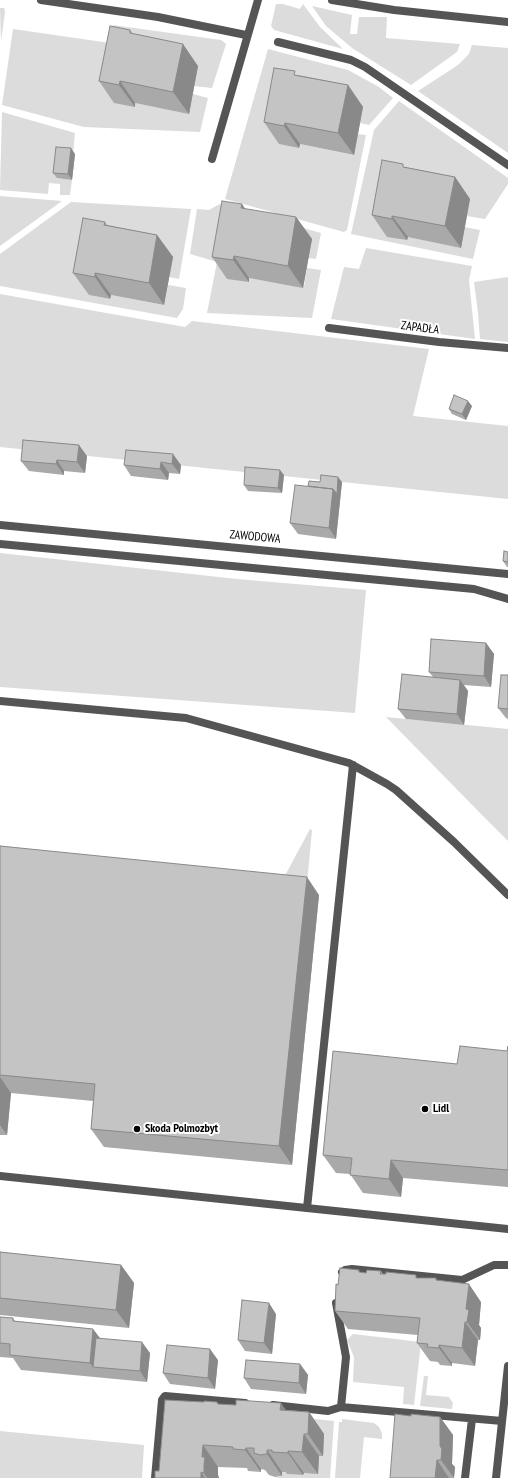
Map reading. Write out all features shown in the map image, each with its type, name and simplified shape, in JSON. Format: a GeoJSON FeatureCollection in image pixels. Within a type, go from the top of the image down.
{"type":"FeatureCollection","features":[{"type":"Feature","properties":{"kind":"street"},"geometry":{"type":"LineString","coordinates":[[42,0],[158,17],[246,35]]}},
{"type":"Feature","properties":{"kind":"street"},"geometry":{"type":"LineString","coordinates":[[212,159],[246,35],[258,0]]}},
{"type":"Feature","properties":{"kind":"street"},"geometry":{"type":"LineString","coordinates":[[332,0],[394,10],[508,22]]}},
{"type":"Feature","properties":{"kind":"street"},"geometry":{"type":"LineString","coordinates":[[278,42],[344,59],[365,67],[508,165]]}},
{"type":"Feature","properties":{"kind":"street","name":"ZAPADŁA"},"geometry":{"type":"LineString","coordinates":[[329,328],[439,342],[508,348]]}},
{"type":"Feature","properties":{"kind":"street","name":"ZAWODOWA"},"geometry":{"type":"LineString","coordinates":[[0,525],[508,574]]}},
{"type":"Feature","properties":{"kind":"street"},"geometry":{"type":"LineString","coordinates":[[0,544],[474,589],[508,599]]}},
{"type":"Feature","properties":{"kind":"street"},"geometry":{"type":"LineString","coordinates":[[0,701],[186,718],[353,765],[396,790],[454,842],[508,895]]}},
{"type":"Feature","properties":{"kind":"street"},"geometry":{"type":"LineString","coordinates":[[307,1208],[353,765]]}},
{"type":"Feature","properties":{"kind":"street"},"geometry":{"type":"LineString","coordinates":[[0,1176],[508,1229]]}},
{"type":"Feature","properties":{"kind":"street"},"geometry":{"type":"LineString","coordinates":[[339,1281],[340,1274],[345,1270],[352,1269],[462,1280],[494,1265],[508,1265]]}},
{"type":"Feature","properties":{"kind":"street"},"geometry":{"type":"LineString","coordinates":[[337,1294],[336,1308],[346,1362],[341,1406]]}},
{"type":"Feature","properties":{"kind":"street"},"geometry":{"type":"LineString","coordinates":[[496,1478],[508,1366]]}},
{"type":"Feature","properties":{"kind":"street"},"geometry":{"type":"LineString","coordinates":[[155,1478],[162,1400],[165,1396],[328,1411],[341,1406],[502,1421]]}},
{"type":"Feature","properties":{"kind":"street"},"geometry":{"type":"LineString","coordinates":[[465,1478],[472,1418]]}},
{"type":"Feature","properties":{"kind":"shaded area"},"geometry":{"type":"Polygon","coordinates":[[[276,4],[283,4],[300,9],[303,4],[320,27],[343,49],[274,30],[271,26],[276,4]]]}},
{"type":"Feature","properties":{"kind":"shaded area"},"geometry":{"type":"Polygon","coordinates":[[[312,6],[352,15],[350,34],[357,34],[359,17],[387,17],[386,38],[460,44],[457,52],[411,85],[352,48],[326,26],[312,6]]]}},
{"type":"Feature","properties":{"kind":"shaded area"},"geometry":{"type":"Polygon","coordinates":[[[0,8],[4,8],[5,12],[1,41],[0,8]]]}},
{"type":"Feature","properties":{"kind":"shaded area"},"geometry":{"type":"Polygon","coordinates":[[[113,25],[221,40],[226,44],[212,88],[194,86],[125,48],[135,103],[188,113],[193,94],[208,98],[200,132],[84,127],[2,105],[13,29],[110,43],[113,25]]]}},
{"type":"Feature","properties":{"kind":"shaded area"},"geometry":{"type":"Polygon","coordinates":[[[472,45],[508,48],[508,153],[418,91],[458,65],[469,54],[472,45]]]}},
{"type":"Feature","properties":{"kind":"shaded area"},"geometry":{"type":"Polygon","coordinates":[[[268,49],[348,70],[379,87],[393,98],[369,125],[360,123],[363,107],[309,97],[299,148],[300,144],[353,155],[358,134],[366,135],[347,230],[344,232],[225,199],[268,49]]]}},
{"type":"Feature","properties":{"kind":"shaded area"},"geometry":{"type":"Polygon","coordinates":[[[399,101],[508,178],[508,184],[485,219],[467,216],[470,199],[418,189],[407,240],[408,237],[464,227],[480,230],[473,259],[351,234],[374,130],[399,101]]]}},
{"type":"Feature","properties":{"kind":"shaded area"},"geometry":{"type":"Polygon","coordinates":[[[2,112],[75,133],[73,154],[58,178],[72,180],[70,195],[60,195],[60,184],[49,183],[48,194],[0,190],[2,112]]]}},
{"type":"Feature","properties":{"kind":"shaded area"},"geometry":{"type":"Polygon","coordinates":[[[0,196],[62,201],[0,246],[0,196]]]}},
{"type":"Feature","properties":{"kind":"shaded area"},"geometry":{"type":"Polygon","coordinates":[[[71,202],[191,209],[179,279],[169,277],[172,257],[89,295],[110,299],[111,295],[164,305],[168,285],[186,288],[183,309],[177,318],[0,286],[0,254],[71,202]]]}},
{"type":"Feature","properties":{"kind":"shaded area"},"geometry":{"type":"Polygon","coordinates":[[[220,204],[321,233],[316,259],[308,258],[257,230],[248,282],[249,278],[304,287],[307,268],[321,270],[312,318],[207,313],[217,262],[190,254],[197,209],[209,210],[220,204]]]}},
{"type":"Feature","properties":{"kind":"shaded area"},"geometry":{"type":"Polygon","coordinates":[[[366,248],[472,266],[469,280],[475,339],[331,319],[344,267],[359,269],[366,248]]]}},
{"type":"Feature","properties":{"kind":"shaded area"},"geometry":{"type":"Polygon","coordinates":[[[508,277],[508,342],[480,339],[474,282],[508,277]]]}},
{"type":"Feature","properties":{"kind":"shaded area"},"geometry":{"type":"Polygon","coordinates":[[[0,294],[185,327],[192,321],[429,349],[413,416],[508,426],[508,499],[0,447],[0,294]]]}},
{"type":"Feature","properties":{"kind":"shaded area"},"geometry":{"type":"Polygon","coordinates":[[[0,553],[237,579],[366,590],[355,713],[0,687],[0,553]]]}},
{"type":"Feature","properties":{"kind":"shaded area"},"geometry":{"type":"Polygon","coordinates":[[[386,717],[508,729],[508,841],[481,814],[386,717]]]}},
{"type":"Feature","properties":{"kind":"shaded area"},"geometry":{"type":"Polygon","coordinates":[[[310,829],[312,830],[307,884],[281,883],[310,829]]]}},
{"type":"Feature","properties":{"kind":"shaded area"},"geometry":{"type":"Polygon","coordinates":[[[353,1334],[421,1342],[414,1405],[403,1404],[404,1387],[353,1382],[354,1357],[347,1340],[353,1334]]]}},
{"type":"Feature","properties":{"kind":"shaded area"},"geometry":{"type":"Polygon","coordinates":[[[424,1376],[428,1376],[426,1395],[449,1397],[453,1403],[452,1409],[420,1406],[424,1376]]]}},
{"type":"Feature","properties":{"kind":"shaded area"},"geometry":{"type":"Polygon","coordinates":[[[296,1417],[334,1421],[330,1478],[275,1478],[282,1476],[282,1472],[303,1475],[319,1456],[323,1455],[295,1432],[296,1417]]]}},
{"type":"Feature","properties":{"kind":"shaded area"},"geometry":{"type":"Polygon","coordinates":[[[342,1419],[374,1423],[379,1427],[382,1433],[382,1439],[364,1437],[360,1478],[335,1478],[339,1422],[342,1422],[342,1419]]]}},
{"type":"Feature","properties":{"kind":"shaded area"},"geometry":{"type":"Polygon","coordinates":[[[0,1431],[144,1445],[142,1478],[0,1478],[0,1431]]]}},
{"type":"Feature","properties":{"kind":"building"},"geometry":{"type":"Polygon","coordinates":[[[110,26],[130,30],[130,33],[183,44],[173,92],[120,81],[119,85],[99,81],[110,26]]]}},
{"type":"Feature","properties":{"kind":"building"},"geometry":{"type":"Polygon","coordinates":[[[274,68],[295,71],[294,75],[348,85],[338,133],[285,123],[284,126],[264,122],[274,68]]]}},
{"type":"Feature","properties":{"kind":"building"},"geometry":{"type":"Polygon","coordinates":[[[56,147],[71,148],[68,174],[53,173],[56,147]]]}},
{"type":"Feature","properties":{"kind":"building"},"geometry":{"type":"Polygon","coordinates":[[[382,160],[403,164],[403,167],[455,177],[445,226],[392,216],[392,219],[372,215],[382,160]]]}},
{"type":"Feature","properties":{"kind":"building"},"geometry":{"type":"Polygon","coordinates":[[[222,201],[242,204],[241,208],[296,217],[288,266],[234,256],[233,260],[212,257],[222,201]]]}},
{"type":"Feature","properties":{"kind":"building"},"geometry":{"type":"Polygon","coordinates":[[[83,218],[105,222],[104,225],[157,235],[149,283],[95,273],[95,277],[73,273],[83,218]]]}},
{"type":"Feature","properties":{"kind":"building"},"geometry":{"type":"Polygon","coordinates":[[[454,395],[468,401],[462,414],[449,409],[454,395]]]}},
{"type":"Feature","properties":{"kind":"building"},"geometry":{"type":"Polygon","coordinates":[[[23,440],[79,445],[77,462],[57,460],[56,464],[21,461],[23,440]]]}},
{"type":"Feature","properties":{"kind":"building"},"geometry":{"type":"Polygon","coordinates":[[[126,450],[173,454],[172,464],[161,462],[160,469],[124,465],[126,450]]]}},
{"type":"Feature","properties":{"kind":"building"},"geometry":{"type":"Polygon","coordinates":[[[245,467],[280,470],[278,488],[244,485],[245,467]]]}},
{"type":"Feature","properties":{"kind":"building"},"geometry":{"type":"Polygon","coordinates":[[[321,475],[338,477],[337,494],[333,489],[308,486],[309,481],[320,482],[321,475]]]}},
{"type":"Feature","properties":{"kind":"building"},"geometry":{"type":"Polygon","coordinates":[[[295,485],[333,489],[329,528],[290,523],[295,485]]]}},
{"type":"Feature","properties":{"kind":"building"},"geometry":{"type":"Polygon","coordinates":[[[504,551],[508,552],[508,562],[503,561],[504,551]]]}},
{"type":"Feature","properties":{"kind":"building"},"geometry":{"type":"Polygon","coordinates":[[[431,639],[486,643],[484,676],[429,672],[431,639]]]}},
{"type":"Feature","properties":{"kind":"building"},"geometry":{"type":"Polygon","coordinates":[[[402,674],[460,680],[457,714],[398,709],[402,674]]]}},
{"type":"Feature","properties":{"kind":"building"},"geometry":{"type":"Polygon","coordinates":[[[501,675],[508,675],[508,709],[498,708],[501,675]]]}},
{"type":"Feature","properties":{"kind":"building"},"geometry":{"type":"Polygon","coordinates":[[[0,846],[307,877],[279,1146],[91,1129],[95,1084],[0,1075],[0,846]]]}},
{"type":"Feature","properties":{"kind":"building","name":"Lidl"},"geometry":{"type":"Polygon","coordinates":[[[460,1046],[507,1051],[508,1046],[508,1170],[391,1160],[389,1179],[350,1175],[352,1158],[323,1155],[333,1051],[457,1064],[460,1046]]]}},
{"type":"Feature","properties":{"kind":"building"},"geometry":{"type":"Polygon","coordinates":[[[0,1252],[121,1265],[116,1310],[0,1298],[0,1252]]]}},
{"type":"Feature","properties":{"kind":"building"},"geometry":{"type":"Polygon","coordinates":[[[340,1268],[359,1270],[359,1272],[366,1273],[367,1270],[381,1271],[380,1274],[386,1274],[386,1272],[416,1275],[416,1278],[436,1278],[436,1280],[469,1284],[466,1309],[469,1310],[467,1322],[465,1322],[462,1348],[439,1345],[439,1348],[427,1347],[428,1344],[417,1343],[420,1318],[335,1311],[336,1284],[338,1285],[340,1268]]]}},
{"type":"Feature","properties":{"kind":"building"},"geometry":{"type":"Polygon","coordinates":[[[242,1300],[269,1303],[264,1343],[238,1340],[242,1300]]]}},
{"type":"Feature","properties":{"kind":"building"},"geometry":{"type":"Polygon","coordinates":[[[0,1317],[13,1318],[13,1321],[93,1329],[90,1363],[10,1355],[10,1344],[0,1343],[0,1317]]]}},
{"type":"Feature","properties":{"kind":"building"},"geometry":{"type":"Polygon","coordinates":[[[96,1338],[142,1342],[140,1371],[93,1367],[96,1338]]]}},
{"type":"Feature","properties":{"kind":"building"},"geometry":{"type":"Polygon","coordinates":[[[167,1345],[210,1349],[208,1378],[163,1373],[167,1345]]]}},
{"type":"Feature","properties":{"kind":"building"},"geometry":{"type":"Polygon","coordinates":[[[246,1360],[300,1364],[299,1383],[244,1378],[246,1360]]]}},
{"type":"Feature","properties":{"kind":"building"},"geometry":{"type":"Polygon","coordinates":[[[165,1400],[204,1401],[217,1402],[218,1404],[236,1405],[236,1400],[281,1403],[280,1410],[309,1412],[308,1434],[304,1434],[302,1452],[288,1451],[288,1453],[272,1452],[272,1450],[267,1450],[267,1454],[260,1455],[254,1453],[254,1448],[246,1448],[245,1450],[233,1449],[233,1447],[203,1445],[202,1457],[205,1457],[204,1473],[201,1472],[201,1478],[155,1478],[155,1471],[159,1471],[165,1400]]]}},
{"type":"Feature","properties":{"kind":"building"},"geometry":{"type":"Polygon","coordinates":[[[395,1414],[440,1417],[440,1446],[442,1449],[441,1460],[437,1460],[435,1478],[390,1478],[395,1414]]]}},
{"type":"Feature","properties":{"kind":"place","name":"Lidl"},"geometry":{"type":"Point","coordinates":[425,1109]}},
{"type":"Feature","properties":{"kind":"place","name":"Skoda Polmozbyt"},"geometry":{"type":"Point","coordinates":[137,1129]}}]}
